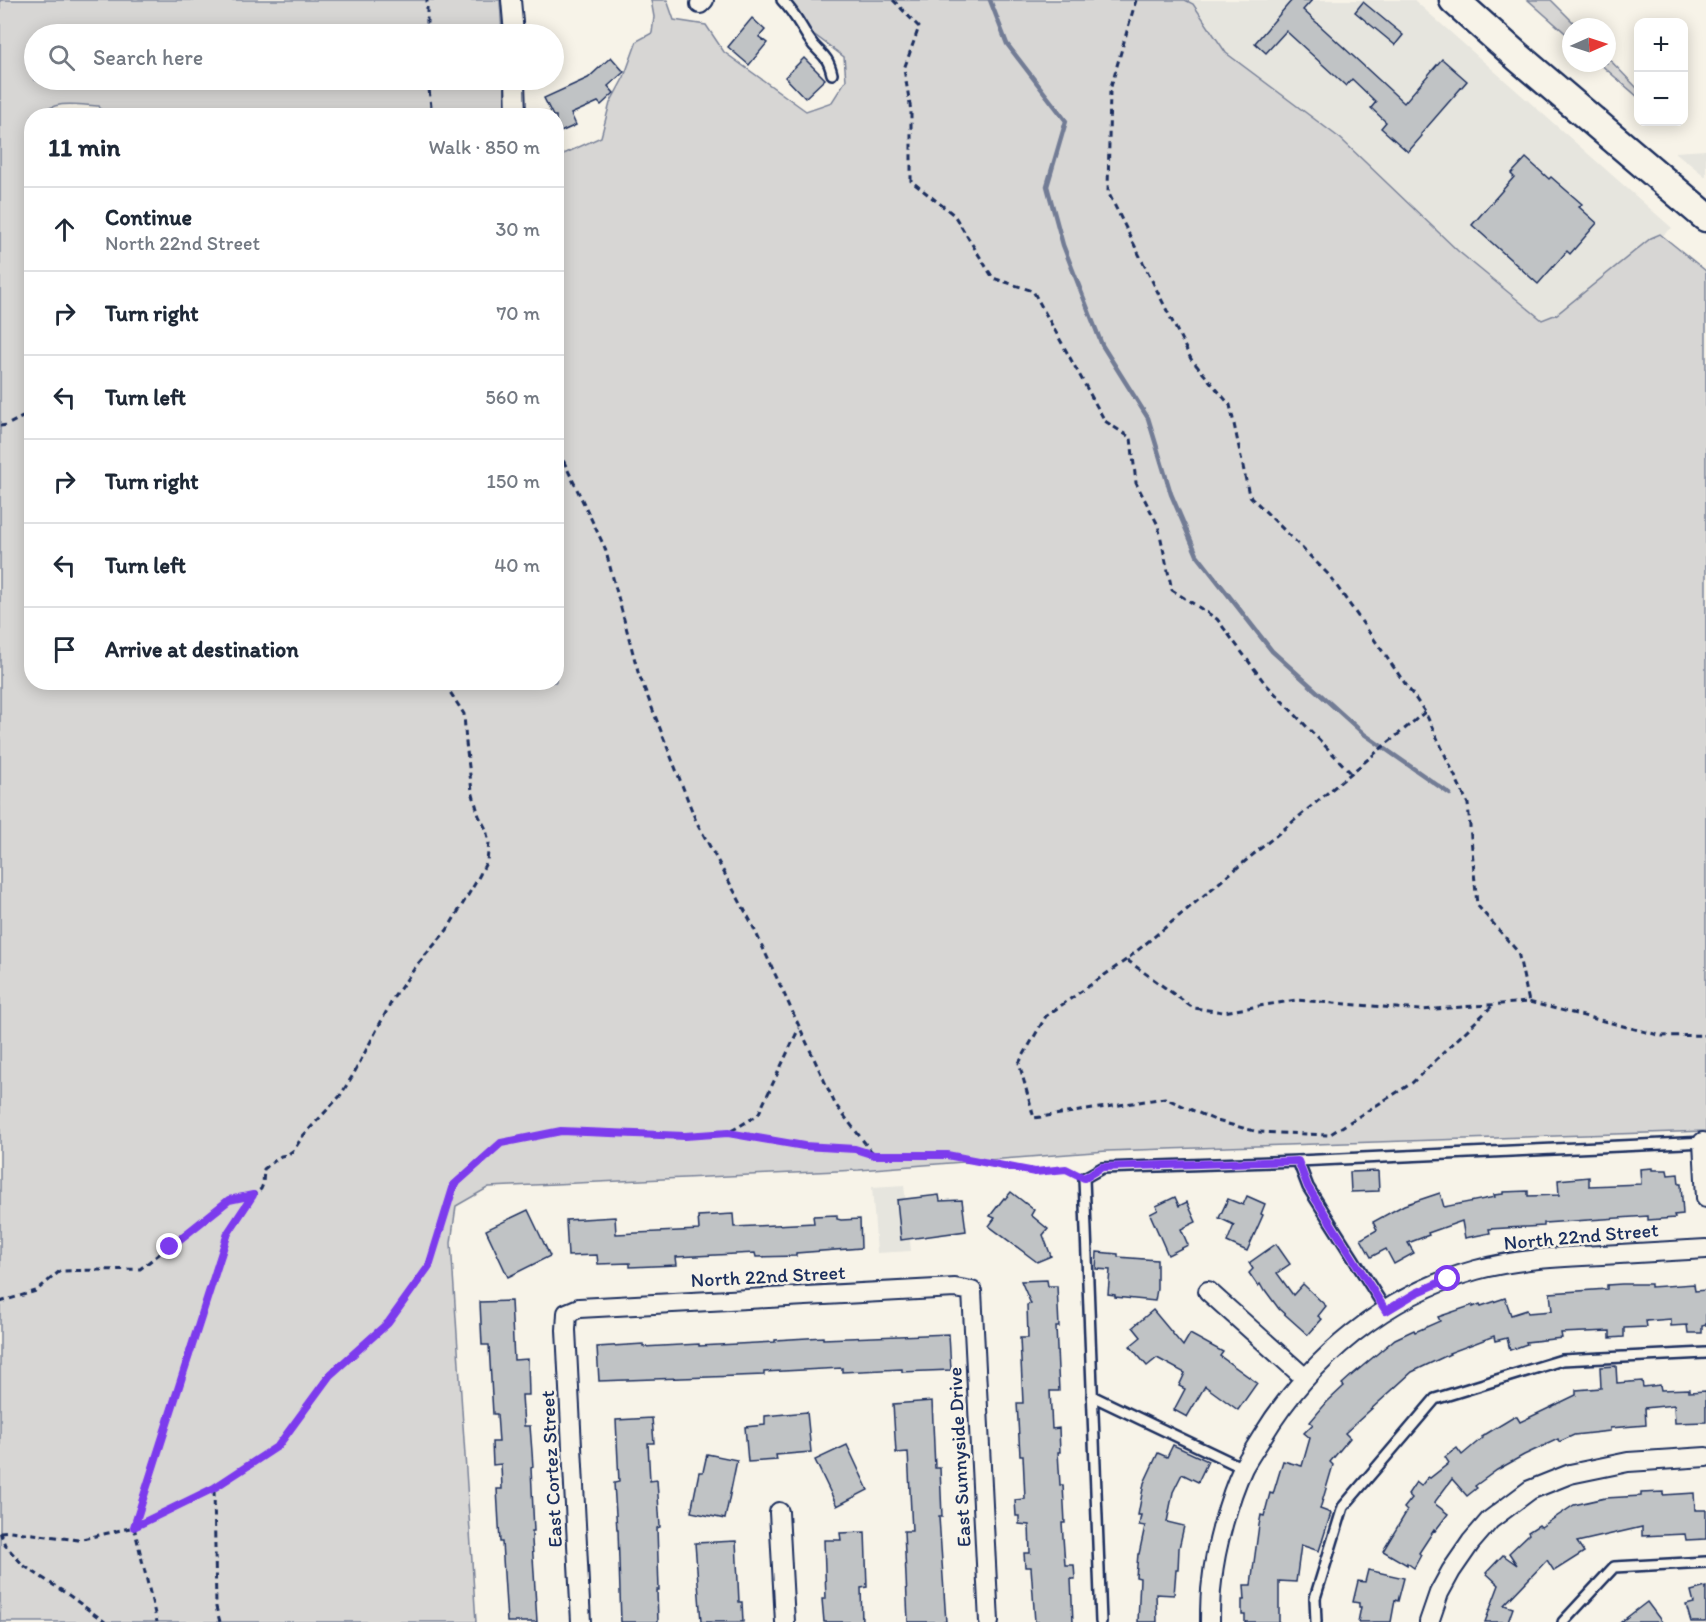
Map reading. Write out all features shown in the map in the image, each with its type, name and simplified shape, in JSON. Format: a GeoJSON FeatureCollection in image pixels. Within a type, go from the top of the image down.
{"type":"FeatureCollection","features":[{"type":"Feature","properties":{"kind":"main road"},"geometry":{"type":"LineString","coordinates":[[1454,0],[1706,217]]}},
{"type":"Feature","properties":{"kind":"street"},"geometry":{"type":"LineString","coordinates":[[511,0],[513,24]]}},
{"type":"Feature","properties":{"kind":"street"},"geometry":{"type":"LineString","coordinates":[[515,90],[516,108]]}},
{"type":"Feature","properties":{"kind":"street"},"geometry":{"type":"LineString","coordinates":[[1704,1142],[1706,1198]]}},
{"type":"Feature","properties":{"kind":"street","name":"North 22nd Street"},"geometry":{"type":"LineString","coordinates":[[1210,1622],[1212,1580],[1224,1522],[1244,1468],[1282,1406],[1305,1378],[1336,1346],[1361,1326],[1416,1293],[1476,1270],[1517,1261],[1556,1257],[1706,1250]]}},
{"type":"Feature","properties":{"kind":"street","name":"North 22nd Street"},"geometry":{"type":"LineString","coordinates":[[567,1313],[579,1308],[955,1287],[972,1291]]}},
{"type":"Feature","properties":{"kind":"street","name":"East Sunnyside Drive"},"geometry":{"type":"LineString","coordinates":[[972,1291],[989,1622]]}},
{"type":"Feature","properties":{"kind":"street"},"geometry":{"type":"LineString","coordinates":[[1208,1291],[1305,1378]]}},
{"type":"Feature","properties":{"kind":"street","name":"East Cortez Street"},"geometry":{"type":"LineString","coordinates":[[567,1313],[580,1622]]}},
{"type":"Feature","properties":{"kind":"street"},"geometry":{"type":"LineString","coordinates":[[1429,1622],[1439,1593],[1464,1552],[1490,1520],[1530,1490],[1570,1474],[1628,1462],[1706,1457]]}},
{"type":"Feature","properties":{"kind":"street"},"geometry":{"type":"LineString","coordinates":[[779,1512],[785,1622]]}},
{"type":"Feature","properties":{"kind":"lane"},"geometry":{"type":"LineString","coordinates":[[782,0],[800,22],[816,50],[825,55],[832,74]]}},
{"type":"Feature","properties":{"kind":"lane"},"geometry":{"type":"LineString","coordinates":[[1101,1622],[1084,1178],[1102,1167],[1298,1161],[1704,1142]]}},
{"type":"Feature","properties":{"kind":"lane"},"geometry":{"type":"LineString","coordinates":[[1298,1161],[1308,1187],[1386,1311]]}},
{"type":"Feature","properties":{"kind":"lane"},"geometry":{"type":"LineString","coordinates":[[1316,1622],[1315,1598],[1343,1507],[1436,1399],[1562,1360],[1706,1353]]}},
{"type":"Feature","properties":{"kind":"lane"},"geometry":{"type":"LineString","coordinates":[[1092,1396],[1244,1468]]}},
{"type":"Feature","properties":{"kind":"lane"},"geometry":{"type":"LineString","coordinates":[[1563,1622],[1614,1567],[1706,1562]]}},
{"type":"Feature","properties":{"kind":"path"},"geometry":{"type":"LineString","coordinates":[[427,0],[427,24]]}},
{"type":"Feature","properties":{"kind":"path"},"geometry":{"type":"LineString","coordinates":[[893,0],[919,27],[904,69],[911,111],[911,182],[954,215],[993,278],[1033,291],[1105,421],[1131,438],[1136,483],[1158,525],[1172,590],[1217,619],[1264,682],[1351,773]]}},
{"type":"Feature","properties":{"kind":"path"},"geometry":{"type":"LineString","coordinates":[[1136,0],[1110,90],[1108,192],[1191,359],[1230,405],[1249,495],[1329,575],[1425,712],[1468,804],[1477,905],[1518,952],[1529,1002]]}},
{"type":"Feature","properties":{"kind":"path"},"geometry":{"type":"LineString","coordinates":[[429,90],[431,108]]}},
{"type":"Feature","properties":{"kind":"path"},"geometry":{"type":"LineString","coordinates":[[0,426],[8,425],[24,416]]}},
{"type":"Feature","properties":{"kind":"path"},"geometry":{"type":"LineString","coordinates":[[564,462],[605,548],[638,672],[696,821],[751,922],[835,1104],[874,1155]]}},
{"type":"Feature","properties":{"kind":"path"},"geometry":{"type":"LineString","coordinates":[[157,1622],[134,1527],[228,1233],[253,1195],[261,1189],[264,1169],[281,1156],[294,1150],[302,1137],[340,1096],[394,997],[417,965],[447,930],[487,861],[489,843],[472,791],[464,714],[451,690]]}},
{"type":"Feature","properties":{"kind":"path"},"geometry":{"type":"LineString","coordinates":[[1425,712],[1126,960],[1046,1016],[1019,1063],[1034,1118],[1165,1098],[1216,1121],[1258,1132],[1329,1135],[1413,1083],[1493,1005]]}},
{"type":"Feature","properties":{"kind":"path"},"geometry":{"type":"LineString","coordinates":[[1126,960],[1193,1008],[1223,1012],[1296,1000],[1421,1010],[1529,1002],[1662,1036],[1706,1035]]}},
{"type":"Feature","properties":{"kind":"path"},"geometry":{"type":"LineString","coordinates":[[728,1133],[758,1115],[799,1026]]}},
{"type":"Feature","properties":{"kind":"path"},"geometry":{"type":"LineString","coordinates":[[105,1622],[23,1565],[4,1545],[0,1532],[78,1540],[134,1527],[214,1488],[278,1446],[330,1375],[388,1323],[429,1266],[454,1185],[501,1143],[561,1131],[685,1136],[728,1133],[804,1146],[855,1149],[874,1155],[947,1155],[1035,1172],[1066,1169],[1084,1178]]}},
{"type":"Feature","properties":{"kind":"path"},"geometry":{"type":"LineString","coordinates":[[0,1302],[36,1291],[60,1271],[140,1269],[229,1200],[253,1195]]}},
{"type":"Feature","properties":{"kind":"path"},"geometry":{"type":"LineString","coordinates":[[214,1488],[216,1607],[220,1622]]}},
{"type":"Feature","properties":{"kind":"shaded area"},"geometry":{"type":"Polygon","coordinates":[[[0,0],[500,0],[501,24],[24,24],[24,90],[505,90],[505,108],[100,108],[99,106],[68,104],[51,108],[24,108],[24,690],[564,690],[564,154],[601,137],[610,103],[624,77],[637,41],[652,33],[654,17],[651,0],[667,0],[674,20],[706,25],[724,52],[806,111],[832,102],[846,80],[844,57],[812,33],[788,0],[1185,0],[1193,4],[1226,53],[1341,139],[1458,251],[1542,320],[1557,314],[1651,238],[1660,234],[1706,271],[1706,1131],[1107,1151],[859,1170],[489,1187],[456,1206],[451,1243],[476,1622],[0,1622],[0,0]]]}},
{"type":"Feature","properties":{"kind":"shaded area"},"geometry":{"type":"Polygon","coordinates":[[[1158,0],[1414,0],[1672,228],[1546,331],[1158,0]]]}},
{"type":"Feature","properties":{"kind":"shaded area"},"geometry":{"type":"Polygon","coordinates":[[[1528,0],[1551,0],[1569,18],[1562,18],[1562,30],[1528,0]]]}},
{"type":"Feature","properties":{"kind":"shaded area"},"geometry":{"type":"Polygon","coordinates":[[[1616,66],[1634,85],[1634,94],[1609,72],[1616,72],[1616,66]]]}},
{"type":"Feature","properties":{"kind":"shaded area"},"geometry":{"type":"Polygon","coordinates":[[[1706,150],[1706,177],[1675,152],[1706,150]]]}},
{"type":"Feature","properties":{"kind":"shaded area"},"geometry":{"type":"Polygon","coordinates":[[[904,1185],[911,1251],[877,1253],[872,1187],[904,1185]]]}},
{"type":"Feature","properties":{"kind":"building"},"geometry":{"type":"Polygon","coordinates":[[[1292,0],[1312,0],[1303,10],[1404,103],[1442,59],[1467,81],[1408,152],[1381,128],[1386,122],[1371,108],[1376,102],[1352,79],[1346,86],[1286,31],[1266,53],[1255,43],[1292,0]]]}},
{"type":"Feature","properties":{"kind":"building"},"geometry":{"type":"Polygon","coordinates":[[[1363,2],[1403,35],[1395,45],[1355,12],[1363,2]]]}},
{"type":"Feature","properties":{"kind":"building"},"geometry":{"type":"Polygon","coordinates":[[[752,18],[765,30],[759,37],[767,43],[749,65],[728,47],[752,18]]]}},
{"type":"Feature","properties":{"kind":"building"},"geometry":{"type":"Polygon","coordinates":[[[611,57],[624,72],[608,86],[614,93],[601,105],[598,102],[571,114],[576,125],[564,130],[564,108],[549,108],[544,98],[588,78],[611,57]]]}},
{"type":"Feature","properties":{"kind":"building"},"geometry":{"type":"Polygon","coordinates":[[[804,58],[825,79],[805,98],[785,77],[804,58]]]}},
{"type":"Feature","properties":{"kind":"building"},"geometry":{"type":"Polygon","coordinates":[[[1526,158],[1582,204],[1579,207],[1597,223],[1570,254],[1567,251],[1538,284],[1472,225],[1514,177],[1511,174],[1526,158]]]}},
{"type":"Feature","properties":{"kind":"building"},"geometry":{"type":"Polygon","coordinates":[[[1652,1168],[1652,1170],[1667,1170],[1668,1175],[1678,1174],[1683,1214],[1674,1215],[1675,1218],[1648,1220],[1648,1216],[1489,1229],[1490,1233],[1465,1238],[1462,1221],[1408,1243],[1414,1253],[1394,1264],[1386,1249],[1371,1257],[1361,1239],[1377,1230],[1373,1222],[1404,1205],[1440,1193],[1444,1207],[1495,1197],[1494,1195],[1503,1194],[1503,1192],[1528,1191],[1528,1196],[1559,1195],[1558,1180],[1589,1177],[1589,1186],[1641,1184],[1640,1169],[1652,1168]]]}},
{"type":"Feature","properties":{"kind":"building"},"geometry":{"type":"Polygon","coordinates":[[[1378,1171],[1379,1191],[1351,1192],[1350,1172],[1378,1171]]]}},
{"type":"Feature","properties":{"kind":"building"},"geometry":{"type":"Polygon","coordinates":[[[1011,1192],[1034,1210],[1031,1215],[1048,1229],[1043,1235],[1051,1256],[1037,1262],[989,1226],[995,1218],[990,1216],[1011,1192]]]}},
{"type":"Feature","properties":{"kind":"building"},"geometry":{"type":"Polygon","coordinates":[[[939,1195],[940,1201],[962,1200],[966,1231],[901,1240],[897,1200],[939,1195]]]}},
{"type":"Feature","properties":{"kind":"building"},"geometry":{"type":"Polygon","coordinates":[[[1247,1196],[1265,1204],[1261,1214],[1263,1215],[1247,1251],[1227,1242],[1234,1225],[1219,1218],[1228,1199],[1243,1205],[1247,1196]]]}},
{"type":"Feature","properties":{"kind":"building"},"geometry":{"type":"Polygon","coordinates":[[[1175,1197],[1179,1206],[1187,1202],[1196,1222],[1181,1229],[1188,1245],[1168,1255],[1150,1214],[1158,1210],[1156,1206],[1175,1197]]]}},
{"type":"Feature","properties":{"kind":"building"},"geometry":{"type":"Polygon","coordinates":[[[528,1210],[550,1256],[508,1277],[486,1230],[528,1210]]]}},
{"type":"Feature","properties":{"kind":"building"},"geometry":{"type":"Polygon","coordinates":[[[733,1214],[734,1227],[814,1223],[813,1216],[837,1215],[837,1219],[841,1220],[860,1219],[861,1248],[796,1253],[796,1256],[756,1257],[755,1253],[676,1257],[677,1265],[630,1267],[630,1263],[598,1264],[597,1255],[568,1256],[566,1220],[615,1217],[616,1234],[699,1230],[698,1216],[733,1214]]]}},
{"type":"Feature","properties":{"kind":"building"},"geometry":{"type":"Polygon","coordinates":[[[1276,1244],[1290,1264],[1277,1273],[1293,1295],[1303,1284],[1326,1306],[1318,1316],[1322,1319],[1308,1335],[1279,1309],[1249,1273],[1253,1269],[1249,1263],[1276,1244]]]}},
{"type":"Feature","properties":{"kind":"building"},"geometry":{"type":"Polygon","coordinates":[[[1097,1252],[1118,1254],[1118,1257],[1157,1260],[1155,1301],[1115,1297],[1115,1295],[1108,1294],[1110,1270],[1096,1269],[1097,1252]]]}},
{"type":"Feature","properties":{"kind":"building"},"geometry":{"type":"Polygon","coordinates":[[[1047,1280],[1048,1286],[1057,1286],[1059,1391],[1050,1391],[1052,1429],[1059,1428],[1060,1452],[1058,1452],[1060,1485],[1063,1485],[1065,1523],[1062,1523],[1065,1565],[1074,1565],[1075,1579],[1071,1579],[1073,1622],[1035,1622],[1031,1567],[1025,1567],[1024,1553],[1030,1553],[1029,1525],[1019,1524],[1019,1516],[1016,1516],[1015,1500],[1025,1499],[1017,1403],[1023,1403],[1020,1338],[1028,1338],[1027,1305],[1031,1304],[1021,1281],[1047,1280]]]}},
{"type":"Feature","properties":{"kind":"building"},"geometry":{"type":"Polygon","coordinates":[[[1651,1284],[1651,1287],[1694,1284],[1695,1291],[1706,1290],[1706,1325],[1702,1326],[1702,1333],[1688,1333],[1687,1325],[1671,1326],[1671,1319],[1646,1321],[1647,1327],[1624,1328],[1624,1337],[1610,1338],[1610,1331],[1561,1333],[1562,1338],[1526,1342],[1527,1344],[1510,1350],[1507,1338],[1495,1341],[1494,1336],[1449,1353],[1412,1372],[1345,1433],[1350,1438],[1330,1462],[1333,1465],[1320,1509],[1331,1513],[1319,1551],[1301,1545],[1296,1582],[1279,1581],[1279,1622],[1245,1622],[1245,1615],[1242,1615],[1242,1600],[1245,1600],[1244,1585],[1251,1585],[1261,1515],[1264,1516],[1270,1493],[1273,1494],[1283,1461],[1302,1466],[1310,1438],[1304,1433],[1313,1424],[1310,1422],[1352,1375],[1395,1339],[1440,1321],[1438,1317],[1473,1305],[1473,1307],[1480,1304],[1481,1306],[1505,1298],[1511,1315],[1527,1310],[1528,1313],[1552,1311],[1550,1293],[1607,1289],[1607,1285],[1651,1284]]]}},
{"type":"Feature","properties":{"kind":"building"},"geometry":{"type":"Polygon","coordinates":[[[511,1301],[514,1360],[528,1359],[529,1395],[522,1395],[524,1426],[530,1426],[533,1467],[531,1468],[534,1531],[532,1531],[532,1540],[537,1622],[507,1622],[497,1489],[502,1489],[501,1464],[493,1465],[492,1442],[499,1442],[497,1414],[493,1414],[489,1345],[482,1345],[480,1302],[511,1301]]]}},
{"type":"Feature","properties":{"kind":"building"},"geometry":{"type":"Polygon","coordinates":[[[1153,1310],[1183,1346],[1190,1334],[1223,1352],[1220,1356],[1257,1383],[1238,1410],[1205,1386],[1187,1417],[1174,1410],[1185,1389],[1179,1386],[1185,1373],[1157,1358],[1147,1366],[1130,1346],[1141,1337],[1133,1327],[1153,1310]]]}},
{"type":"Feature","properties":{"kind":"building"},"geometry":{"type":"Polygon","coordinates":[[[949,1334],[951,1370],[902,1372],[902,1369],[842,1372],[842,1368],[764,1372],[764,1375],[599,1381],[597,1347],[643,1344],[643,1347],[699,1344],[699,1346],[823,1337],[823,1339],[949,1334]]]}},
{"type":"Feature","properties":{"kind":"building"},"geometry":{"type":"Polygon","coordinates":[[[1616,1366],[1617,1383],[1642,1381],[1643,1387],[1660,1385],[1661,1390],[1706,1391],[1706,1422],[1675,1423],[1674,1405],[1645,1408],[1646,1425],[1610,1428],[1610,1431],[1574,1435],[1559,1442],[1558,1439],[1497,1470],[1475,1486],[1477,1488],[1467,1496],[1452,1479],[1434,1503],[1448,1514],[1419,1553],[1421,1555],[1414,1568],[1383,1551],[1407,1511],[1404,1508],[1412,1498],[1408,1494],[1416,1482],[1421,1486],[1428,1477],[1430,1478],[1449,1463],[1445,1457],[1457,1448],[1462,1455],[1481,1437],[1514,1417],[1517,1417],[1520,1422],[1576,1395],[1576,1390],[1601,1388],[1600,1367],[1616,1366]]]}},
{"type":"Feature","properties":{"kind":"building"},"geometry":{"type":"Polygon","coordinates":[[[932,1401],[935,1468],[940,1468],[942,1517],[939,1517],[946,1622],[908,1622],[904,1531],[912,1531],[908,1452],[896,1453],[893,1404],[932,1401]]]}},
{"type":"Feature","properties":{"kind":"building"},"geometry":{"type":"Polygon","coordinates":[[[807,1412],[811,1452],[776,1455],[777,1460],[748,1462],[745,1427],[765,1425],[765,1416],[807,1412]]]}},
{"type":"Feature","properties":{"kind":"building"},"geometry":{"type":"Polygon","coordinates":[[[652,1418],[654,1443],[648,1443],[650,1481],[657,1480],[660,1527],[657,1528],[658,1622],[621,1622],[614,1483],[619,1482],[616,1420],[652,1418]]]}},
{"type":"Feature","properties":{"kind":"building"},"geometry":{"type":"Polygon","coordinates":[[[847,1445],[868,1490],[837,1506],[815,1460],[847,1445]]]}},
{"type":"Feature","properties":{"kind":"building"},"geometry":{"type":"Polygon","coordinates":[[[1173,1445],[1208,1461],[1198,1482],[1182,1474],[1173,1492],[1167,1522],[1184,1526],[1174,1595],[1156,1594],[1157,1622],[1138,1622],[1140,1578],[1136,1577],[1138,1554],[1145,1526],[1139,1525],[1141,1515],[1138,1515],[1144,1483],[1158,1453],[1167,1457],[1173,1445]]]}},
{"type":"Feature","properties":{"kind":"building"},"geometry":{"type":"Polygon","coordinates":[[[707,1454],[737,1460],[725,1519],[691,1512],[699,1472],[703,1472],[707,1454]]]}},
{"type":"Feature","properties":{"kind":"building"},"geometry":{"type":"Polygon","coordinates":[[[1663,1492],[1663,1495],[1694,1493],[1695,1510],[1706,1510],[1706,1539],[1686,1540],[1685,1534],[1642,1536],[1642,1527],[1577,1542],[1584,1552],[1554,1571],[1547,1560],[1504,1605],[1513,1608],[1508,1622],[1485,1622],[1499,1585],[1486,1573],[1503,1555],[1517,1565],[1509,1553],[1529,1534],[1528,1532],[1539,1525],[1541,1527],[1574,1505],[1605,1498],[1663,1492]]]}},
{"type":"Feature","properties":{"kind":"building"},"geometry":{"type":"Polygon","coordinates":[[[865,1532],[867,1587],[861,1588],[862,1622],[824,1622],[822,1599],[826,1599],[824,1540],[841,1540],[840,1533],[865,1532]]]}},
{"type":"Feature","properties":{"kind":"building"},"geometry":{"type":"Polygon","coordinates":[[[736,1541],[739,1602],[742,1602],[743,1622],[701,1622],[695,1543],[736,1541]]]}},
{"type":"Feature","properties":{"kind":"building"},"geometry":{"type":"Polygon","coordinates":[[[1368,1570],[1404,1578],[1398,1601],[1395,1600],[1391,1622],[1358,1622],[1361,1607],[1359,1603],[1353,1602],[1358,1581],[1365,1582],[1368,1570]]]}},
{"type":"Feature","properties":{"kind":"building"},"geometry":{"type":"Polygon","coordinates":[[[1706,1587],[1706,1622],[1691,1622],[1686,1605],[1694,1603],[1691,1591],[1706,1587]]]}},
{"type":"Feature","properties":{"kind":"building"},"geometry":{"type":"Polygon","coordinates":[[[1647,1602],[1662,1622],[1621,1622],[1647,1602]]]}},
{"type":"Feature","properties":{"kind":"waterway"},"geometry":{"type":"LineString","coordinates":[[990,0],[1007,44],[1066,121],[1047,186],[1063,245],[1102,345],[1148,418],[1171,494],[1197,555],[1272,651],[1364,734],[1450,794]]}},
{"type":"Feature","properties":{"kind":"route"},"geometry":{"type":"LineString","coordinates":[[170,1247],[229,1200],[253,1195],[228,1233],[134,1527],[214,1488],[278,1446],[330,1375],[388,1323],[429,1266],[454,1185],[501,1143],[561,1131],[685,1136],[728,1133],[804,1146],[855,1149],[874,1155],[947,1155],[1035,1172],[1066,1169],[1084,1178],[1102,1167],[1298,1161],[1308,1187],[1386,1311],[1416,1293],[1448,1279]]}}]}
